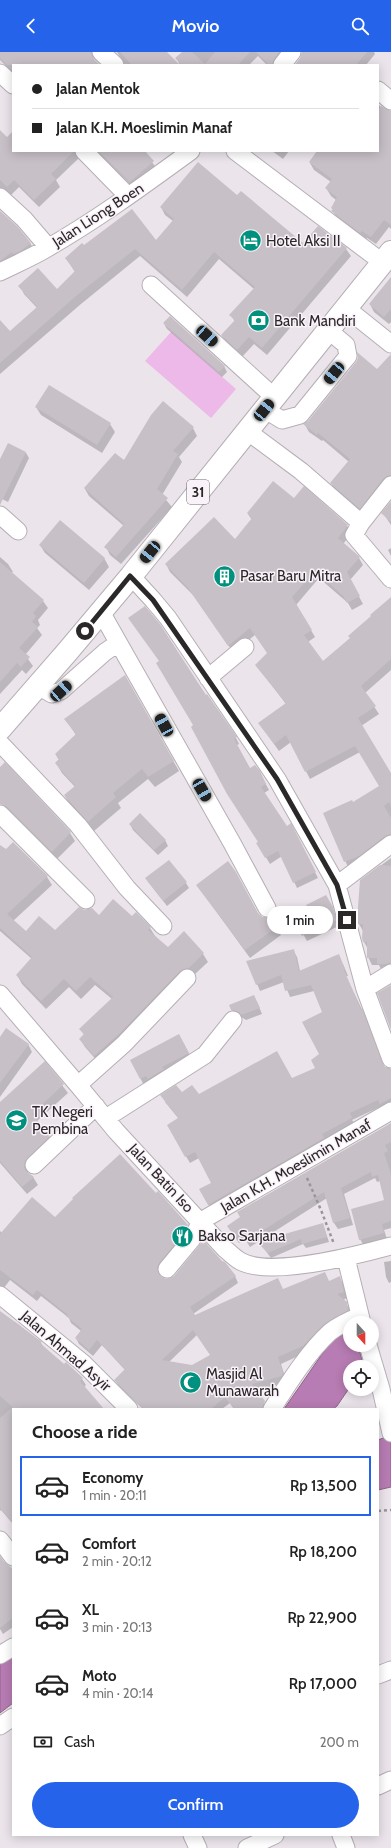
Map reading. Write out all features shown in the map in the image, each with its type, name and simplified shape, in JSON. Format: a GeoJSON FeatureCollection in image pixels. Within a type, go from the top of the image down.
{"type":"FeatureCollection","features":[{"type":"Feature","properties":{"kind":"highway","name":"31"},"geometry":{"type":"LineString","coordinates":[[0,730],[101,612],[387,257]]}},
{"type":"Feature","properties":{"kind":"street"},"geometry":{"type":"LineString","coordinates":[[101,52],[114,64]]}},
{"type":"Feature","properties":{"kind":"street"},"geometry":{"type":"LineString","coordinates":[[283,64],[292,52]]}},
{"type":"Feature","properties":{"kind":"street"},"geometry":{"type":"LineString","coordinates":[[0,73],[12,83]]}},
{"type":"Feature","properties":{"kind":"street"},"geometry":{"type":"LineString","coordinates":[[379,91],[391,101]]}},
{"type":"Feature","properties":{"kind":"street"},"geometry":{"type":"LineString","coordinates":[[85,152],[128,196]]}},
{"type":"Feature","properties":{"kind":"street","name":"Jalan Liong Boen"},"geometry":{"type":"LineString","coordinates":[[1,271],[48,247],[128,196],[190,152]]}},
{"type":"Feature","properties":{"kind":"street"},"geometry":{"type":"LineString","coordinates":[[236,152],[387,257]]}},
{"type":"Feature","properties":{"kind":"street"},"geometry":{"type":"LineString","coordinates":[[0,197],[24,220],[48,247]]}},
{"type":"Feature","properties":{"kind":"street"},"geometry":{"type":"LineString","coordinates":[[151,285],[269,403],[282,420],[300,415],[348,356],[346,345],[328,330]]}},
{"type":"Feature","properties":{"kind":"street"},"geometry":{"type":"LineString","coordinates":[[346,308],[391,344]]}},
{"type":"Feature","properties":{"kind":"street"},"geometry":{"type":"LineString","coordinates":[[247,431],[301,471],[358,529],[391,579]]}},
{"type":"Feature","properties":{"kind":"street"},"geometry":{"type":"LineString","coordinates":[[358,529],[391,485]]}},
{"type":"Feature","properties":{"kind":"street"},"geometry":{"type":"LineString","coordinates":[[0,515],[18,531]]}},
{"type":"Feature","properties":{"kind":"street"},"geometry":{"type":"LineString","coordinates":[[130,576],[168,618],[277,779],[337,885],[365,988],[391,1059]]}},
{"type":"Feature","properties":{"kind":"street"},"geometry":{"type":"LineString","coordinates":[[101,612],[232,843],[266,908]]}},
{"type":"Feature","properties":{"kind":"street"},"geometry":{"type":"LineString","coordinates":[[38,686],[52,694],[61,691],[105,652],[118,643]]}},
{"type":"Feature","properties":{"kind":"street"},"geometry":{"type":"LineString","coordinates":[[208,678],[245,647]]}},
{"type":"Feature","properties":{"kind":"street"},"geometry":{"type":"LineString","coordinates":[[0,742],[78,825],[127,888],[163,926]]}},
{"type":"Feature","properties":{"kind":"street"},"geometry":{"type":"LineString","coordinates":[[0,814],[86,900]]}},
{"type":"Feature","properties":{"kind":"street"},"geometry":{"type":"LineString","coordinates":[[337,885],[391,844]]}},
{"type":"Feature","properties":{"kind":"street"},"geometry":{"type":"LineString","coordinates":[[365,988],[391,972]]}},
{"type":"Feature","properties":{"kind":"street"},"geometry":{"type":"LineString","coordinates":[[78,1085],[124,1044],[187,978]]}},
{"type":"Feature","properties":{"kind":"street","name":"Jalan Batin Iso"},"geometry":{"type":"LineString","coordinates":[[0,994],[101,1112],[225,1249],[240,1261],[266,1267],[320,1263],[343,1259],[391,1246]]}},
{"type":"Feature","properties":{"kind":"street"},"geometry":{"type":"LineString","coordinates":[[34,1165],[101,1112],[205,1055],[232,1020]]}},
{"type":"Feature","properties":{"kind":"street","name":"Jalan K.H. Moeslimin Manaf"},"geometry":{"type":"LineString","coordinates":[[201,1221],[391,1111]]}},
{"type":"Feature","properties":{"kind":"street"},"geometry":{"type":"LineString","coordinates":[[167,1269],[192,1239],[201,1221]]}},
{"type":"Feature","properties":{"kind":"street"},"geometry":{"type":"LineString","coordinates":[[343,1259],[360,1316]]}},
{"type":"Feature","properties":{"kind":"street","name":"Jalan Ahmad Asyir"},"geometry":{"type":"LineString","coordinates":[[0,1295],[82,1363],[128,1408]]}},
{"type":"Feature","properties":{"kind":"street"},"geometry":{"type":"LineString","coordinates":[[273,1408],[318,1344],[331,1332],[343,1327]]}},
{"type":"Feature","properties":{"kind":"street"},"geometry":{"type":"LineString","coordinates":[[370,1352],[389,1413],[391,1432]]}},
{"type":"Feature","properties":{"kind":"street"},"geometry":{"type":"LineString","coordinates":[[0,1540],[12,1555]]}},
{"type":"Feature","properties":{"kind":"street"},"geometry":{"type":"LineString","coordinates":[[0,1655],[12,1647]]}},
{"type":"Feature","properties":{"kind":"street"},"geometry":{"type":"LineString","coordinates":[[379,1675],[391,1670]]}},
{"type":"Feature","properties":{"kind":"street"},"geometry":{"type":"LineString","coordinates":[[0,1726],[12,1718]]}},
{"type":"Feature","properties":{"kind":"street"},"geometry":{"type":"LineString","coordinates":[[379,1786],[391,1780]]}},
{"type":"Feature","properties":{"kind":"street"},"geometry":{"type":"LineString","coordinates":[[192,1836],[198,1848]]}},
{"type":"Feature","properties":{"kind":"street"},"geometry":{"type":"LineString","coordinates":[[247,1848],[273,1836]]}},
{"type":"Feature","properties":{"kind":"street"},"geometry":{"type":"LineString","coordinates":[[341,1836],[346,1848]]}},
{"type":"Feature","properties":{"kind":"path"},"geometry":{"type":"LineString","coordinates":[[301,1164],[343,1259]]}},
{"type":"Feature","properties":{"kind":"path"},"geometry":{"type":"LineString","coordinates":[[379,1512],[391,1510]]}},
{"type":"Feature","properties":{"kind":"shaded area"},"geometry":{"type":"Polygon","coordinates":[[[171,332],[236,389],[211,418],[145,361],[171,332]]]}},
{"type":"Feature","properties":{"kind":"shaded area"},"geometry":{"type":"Polygon","coordinates":[[[343,1333],[343,1352],[360,1352],[362,1360],[343,1360],[344,1396],[337,1406],[334,1408],[285,1408],[329,1344],[343,1333]]]}},
{"type":"Feature","properties":{"kind":"shaded area"},"geometry":{"type":"Polygon","coordinates":[[[391,1435],[391,1487],[379,1490],[379,1440],[391,1435]]]}},
{"type":"Feature","properties":{"kind":"shaded area"},"geometry":{"type":"Polygon","coordinates":[[[12,1651],[12,1704],[0,1713],[0,1659],[12,1651]]]}},
{"type":"Feature","properties":{"kind":"building"},"geometry":{"type":"Polygon","coordinates":[[[0,52],[91,52],[94,59],[99,64],[7,65],[0,58],[0,52]]]}},
{"type":"Feature","properties":{"kind":"building"},"geometry":{"type":"Polygon","coordinates":[[[120,52],[167,52],[179,64],[131,64],[120,52]]]}},
{"type":"Feature","properties":{"kind":"building"},"geometry":{"type":"Polygon","coordinates":[[[182,52],[192,52],[205,64],[181,64],[175,58],[182,52]]]}},
{"type":"Feature","properties":{"kind":"building"},"geometry":{"type":"Polygon","coordinates":[[[215,52],[250,52],[239,64],[205,64],[215,52]]]}},
{"type":"Feature","properties":{"kind":"building"},"geometry":{"type":"Polygon","coordinates":[[[256,52],[279,52],[272,64],[268,64],[256,52]]]}},
{"type":"Feature","properties":{"kind":"building"},"geometry":{"type":"Polygon","coordinates":[[[302,52],[367,52],[357,64],[296,64],[302,52]]]}},
{"type":"Feature","properties":{"kind":"building"},"geometry":{"type":"Polygon","coordinates":[[[381,106],[391,111],[391,225],[384,220],[371,237],[362,231],[360,233],[331,211],[337,197],[325,188],[332,179],[309,162],[316,152],[379,152],[379,109],[381,106]]]}},
{"type":"Feature","properties":{"kind":"building"},"geometry":{"type":"Polygon","coordinates":[[[0,130],[7,137],[12,132],[12,152],[73,152],[51,174],[56,179],[34,200],[14,180],[7,187],[0,180],[0,130]]]}},
{"type":"Feature","properties":{"kind":"building"},"geometry":{"type":"Polygon","coordinates":[[[99,152],[146,152],[154,161],[130,182],[99,152]]]}},
{"type":"Feature","properties":{"kind":"building"},"geometry":{"type":"Polygon","coordinates":[[[198,162],[237,195],[241,191],[303,243],[318,226],[347,248],[262,348],[249,337],[237,350],[221,335],[235,320],[229,315],[255,287],[214,252],[182,290],[135,249],[76,296],[0,363],[0,320],[10,331],[37,307],[18,286],[38,268],[57,289],[75,271],[65,258],[82,243],[84,245],[132,209],[156,240],[174,219],[160,207],[198,162]]]}},
{"type":"Feature","properties":{"kind":"building"},"geometry":{"type":"Polygon","coordinates":[[[0,211],[17,226],[31,243],[19,252],[13,254],[12,252],[0,261],[0,211]]]}},
{"type":"Feature","properties":{"kind":"building"},"geometry":{"type":"Polygon","coordinates":[[[391,277],[391,309],[384,317],[369,304],[391,277]]]}},
{"type":"Feature","properties":{"kind":"building"},"geometry":{"type":"Polygon","coordinates":[[[170,316],[225,366],[219,372],[163,323],[170,316]]]}},
{"type":"Feature","properties":{"kind":"building"},"geometry":{"type":"Polygon","coordinates":[[[357,352],[377,369],[391,354],[391,475],[383,479],[360,509],[330,483],[350,459],[318,433],[317,435],[303,424],[308,421],[356,362],[358,358],[357,352]]]}},
{"type":"Feature","properties":{"kind":"building"},"geometry":{"type":"Polygon","coordinates":[[[49,385],[111,423],[97,445],[35,407],[49,385]]]}},
{"type":"Feature","properties":{"kind":"building"},"geometry":{"type":"Polygon","coordinates":[[[163,401],[194,427],[173,451],[178,454],[157,489],[168,498],[116,557],[104,547],[124,524],[84,488],[115,453],[124,460],[151,415],[163,401]]]}},
{"type":"Feature","properties":{"kind":"building"},"geometry":{"type":"Polygon","coordinates":[[[8,443],[26,452],[0,505],[0,459],[8,443]]]}},
{"type":"Feature","properties":{"kind":"building"},"geometry":{"type":"Polygon","coordinates":[[[273,481],[294,498],[304,486],[348,525],[338,538],[360,557],[347,572],[360,596],[347,603],[343,596],[315,571],[292,597],[312,630],[304,635],[323,661],[350,638],[348,636],[391,597],[391,659],[361,686],[376,706],[358,718],[391,773],[391,806],[389,802],[384,806],[391,818],[391,834],[385,836],[359,856],[344,862],[323,813],[352,800],[353,802],[379,786],[355,746],[305,772],[286,735],[274,744],[258,723],[286,703],[255,665],[267,653],[250,628],[228,646],[188,588],[165,564],[214,517],[235,539],[252,518],[247,513],[273,481]]]}},
{"type":"Feature","properties":{"kind":"building"},"geometry":{"type":"Polygon","coordinates":[[[391,501],[391,522],[381,513],[391,501]]]}},
{"type":"Feature","properties":{"kind":"building"},"geometry":{"type":"Polygon","coordinates":[[[60,520],[105,558],[84,583],[39,545],[60,520]]]}},
{"type":"Feature","properties":{"kind":"building"},"geometry":{"type":"Polygon","coordinates":[[[0,562],[44,600],[33,613],[36,616],[32,622],[38,627],[19,648],[30,657],[21,667],[17,663],[0,682],[0,562]]]}},
{"type":"Feature","properties":{"kind":"building"},"geometry":{"type":"Polygon","coordinates":[[[145,606],[160,624],[206,695],[207,694],[237,737],[234,739],[250,768],[255,765],[260,771],[266,784],[261,787],[287,826],[291,823],[316,872],[293,883],[278,851],[265,858],[256,843],[258,842],[227,794],[191,727],[193,725],[156,663],[159,661],[128,618],[145,606]]]}},
{"type":"Feature","properties":{"kind":"building"},"geometry":{"type":"Polygon","coordinates":[[[125,675],[174,761],[148,777],[142,769],[113,793],[116,797],[88,822],[64,795],[75,786],[55,763],[59,759],[55,754],[76,734],[64,719],[125,675]]]}},
{"type":"Feature","properties":{"kind":"building"},"geometry":{"type":"Polygon","coordinates":[[[5,762],[71,832],[52,852],[7,807],[0,804],[0,767],[5,762]]]}},
{"type":"Feature","properties":{"kind":"building"},"geometry":{"type":"Polygon","coordinates":[[[140,813],[166,840],[154,850],[129,824],[140,813]]]}},
{"type":"Feature","properties":{"kind":"building"},"geometry":{"type":"Polygon","coordinates":[[[13,842],[48,876],[7,914],[26,931],[39,916],[55,930],[79,907],[84,910],[92,908],[99,915],[113,899],[132,916],[136,912],[151,927],[148,930],[168,947],[184,931],[204,953],[189,968],[180,971],[120,1033],[94,1056],[79,1039],[84,1034],[79,1029],[113,997],[90,977],[76,991],[64,979],[41,1001],[16,975],[32,957],[0,928],[0,845],[6,849],[13,842]]]}},
{"type":"Feature","properties":{"kind":"building"},"geometry":{"type":"Polygon","coordinates":[[[169,860],[187,882],[163,901],[145,878],[169,860]]]}},
{"type":"Feature","properties":{"kind":"building"},"geometry":{"type":"Polygon","coordinates":[[[228,861],[236,872],[258,913],[262,917],[270,917],[277,927],[245,950],[196,885],[228,861]]]}},
{"type":"Feature","properties":{"kind":"building"},"geometry":{"type":"Polygon","coordinates":[[[380,865],[391,866],[391,963],[386,964],[377,964],[377,958],[367,958],[367,942],[363,942],[362,938],[363,924],[358,924],[357,920],[360,880],[380,865]]]}},
{"type":"Feature","properties":{"kind":"building"},"geometry":{"type":"Polygon","coordinates":[[[326,895],[333,907],[336,920],[302,936],[291,916],[307,907],[306,905],[326,895]]]}},
{"type":"Feature","properties":{"kind":"building"},"geometry":{"type":"Polygon","coordinates":[[[294,949],[299,971],[339,954],[361,1010],[362,1008],[382,1062],[385,1067],[391,1069],[391,1098],[380,1104],[378,1100],[350,1113],[352,1118],[322,1134],[324,1138],[208,1205],[199,1189],[211,1183],[195,1152],[185,1157],[167,1125],[178,1118],[160,1095],[176,1085],[182,1092],[192,1085],[199,1094],[277,1051],[292,1078],[315,1068],[311,1060],[319,1054],[302,1022],[322,1012],[311,985],[285,991],[281,975],[256,985],[246,961],[294,949]]]}},
{"type":"Feature","properties":{"kind":"building"},"geometry":{"type":"Polygon","coordinates":[[[391,985],[391,1030],[377,993],[391,985]]]}},
{"type":"Feature","properties":{"kind":"building"},"geometry":{"type":"Polygon","coordinates":[[[254,995],[260,1008],[241,1015],[239,1012],[231,1010],[229,1005],[254,995]]]}},
{"type":"Feature","properties":{"kind":"building"},"geometry":{"type":"Polygon","coordinates":[[[6,1028],[29,1044],[0,1083],[0,1037],[6,1028]]]}},
{"type":"Feature","properties":{"kind":"building"},"geometry":{"type":"Polygon","coordinates":[[[179,1034],[189,1053],[162,1067],[164,1069],[148,1079],[146,1076],[140,1079],[130,1060],[179,1034]]]}},
{"type":"Feature","properties":{"kind":"building","name":"TK Negeri Pembina"},"geometry":{"type":"Polygon","coordinates":[[[45,1061],[64,1084],[32,1114],[50,1136],[25,1162],[24,1167],[27,1172],[34,1177],[22,1187],[0,1161],[0,1102],[45,1061]]]}},
{"type":"Feature","properties":{"kind":"building"},"geometry":{"type":"Polygon","coordinates":[[[391,1123],[391,1142],[385,1145],[388,1151],[384,1153],[391,1174],[391,1221],[382,1224],[384,1233],[359,1240],[351,1209],[384,1200],[378,1175],[372,1177],[371,1172],[341,1188],[350,1218],[333,1223],[324,1192],[246,1241],[241,1233],[235,1237],[227,1226],[240,1217],[237,1212],[391,1123]]]}},
{"type":"Feature","properties":{"kind":"building"},"geometry":{"type":"Polygon","coordinates":[[[120,1154],[156,1193],[158,1191],[188,1225],[184,1233],[159,1263],[157,1268],[160,1276],[166,1279],[174,1276],[202,1242],[203,1244],[205,1242],[222,1261],[225,1262],[236,1276],[190,1307],[195,1315],[278,1278],[283,1289],[325,1272],[329,1281],[340,1276],[344,1292],[337,1294],[347,1302],[348,1310],[324,1324],[303,1346],[278,1357],[283,1373],[282,1376],[252,1384],[265,1401],[262,1408],[233,1408],[225,1397],[212,1408],[143,1408],[114,1380],[125,1369],[97,1340],[89,1350],[75,1338],[82,1329],[66,1316],[68,1315],[37,1290],[33,1295],[0,1270],[0,1234],[32,1197],[55,1217],[73,1199],[72,1198],[120,1154]],[[193,1330],[162,1360],[192,1365],[210,1355],[193,1330]]]}},
{"type":"Feature","properties":{"kind":"building"},"geometry":{"type":"Polygon","coordinates":[[[323,1223],[327,1237],[302,1244],[301,1239],[268,1253],[257,1242],[323,1223]]]}},
{"type":"Feature","properties":{"kind":"building"},"geometry":{"type":"Polygon","coordinates":[[[0,1311],[42,1342],[40,1343],[64,1364],[66,1362],[83,1378],[80,1381],[103,1408],[14,1408],[0,1396],[0,1311]]]}},
{"type":"Feature","properties":{"kind":"building"},"geometry":{"type":"Polygon","coordinates":[[[13,1407],[12,1522],[0,1508],[0,1418],[13,1407]]]}},
{"type":"Feature","properties":{"kind":"building"},"geometry":{"type":"Polygon","coordinates":[[[0,1556],[5,1563],[12,1568],[12,1619],[0,1628],[0,1556]]]}},
{"type":"Feature","properties":{"kind":"place","name":"Hotel Aksi II"},"geometry":{"type":"Point","coordinates":[250,241]}},
{"type":"Feature","properties":{"kind":"place","name":"Bank Mandiri"},"geometry":{"type":"Point","coordinates":[259,321]}},
{"type":"Feature","properties":{"kind":"place","name":"Pasar Baru Mitra"},"geometry":{"type":"Point","coordinates":[224,576]}},
{"type":"Feature","properties":{"kind":"place","name":"TK Negeri Pembina"},"geometry":{"type":"Point","coordinates":[17,1121]}},
{"type":"Feature","properties":{"kind":"place","name":"Bakso Sarjana"},"geometry":{"type":"Point","coordinates":[182,1236]}},
{"type":"Feature","properties":{"kind":"place","name":"Masjid Al Munawarah"},"geometry":{"type":"Point","coordinates":[190,1383]}},
{"type":"Feature","properties":{"kind":"route"},"geometry":{"type":"LineString","coordinates":[[85,631],[130,576],[153,600],[168,618],[277,779],[308,831],[337,885],[347,920]]}}]}
